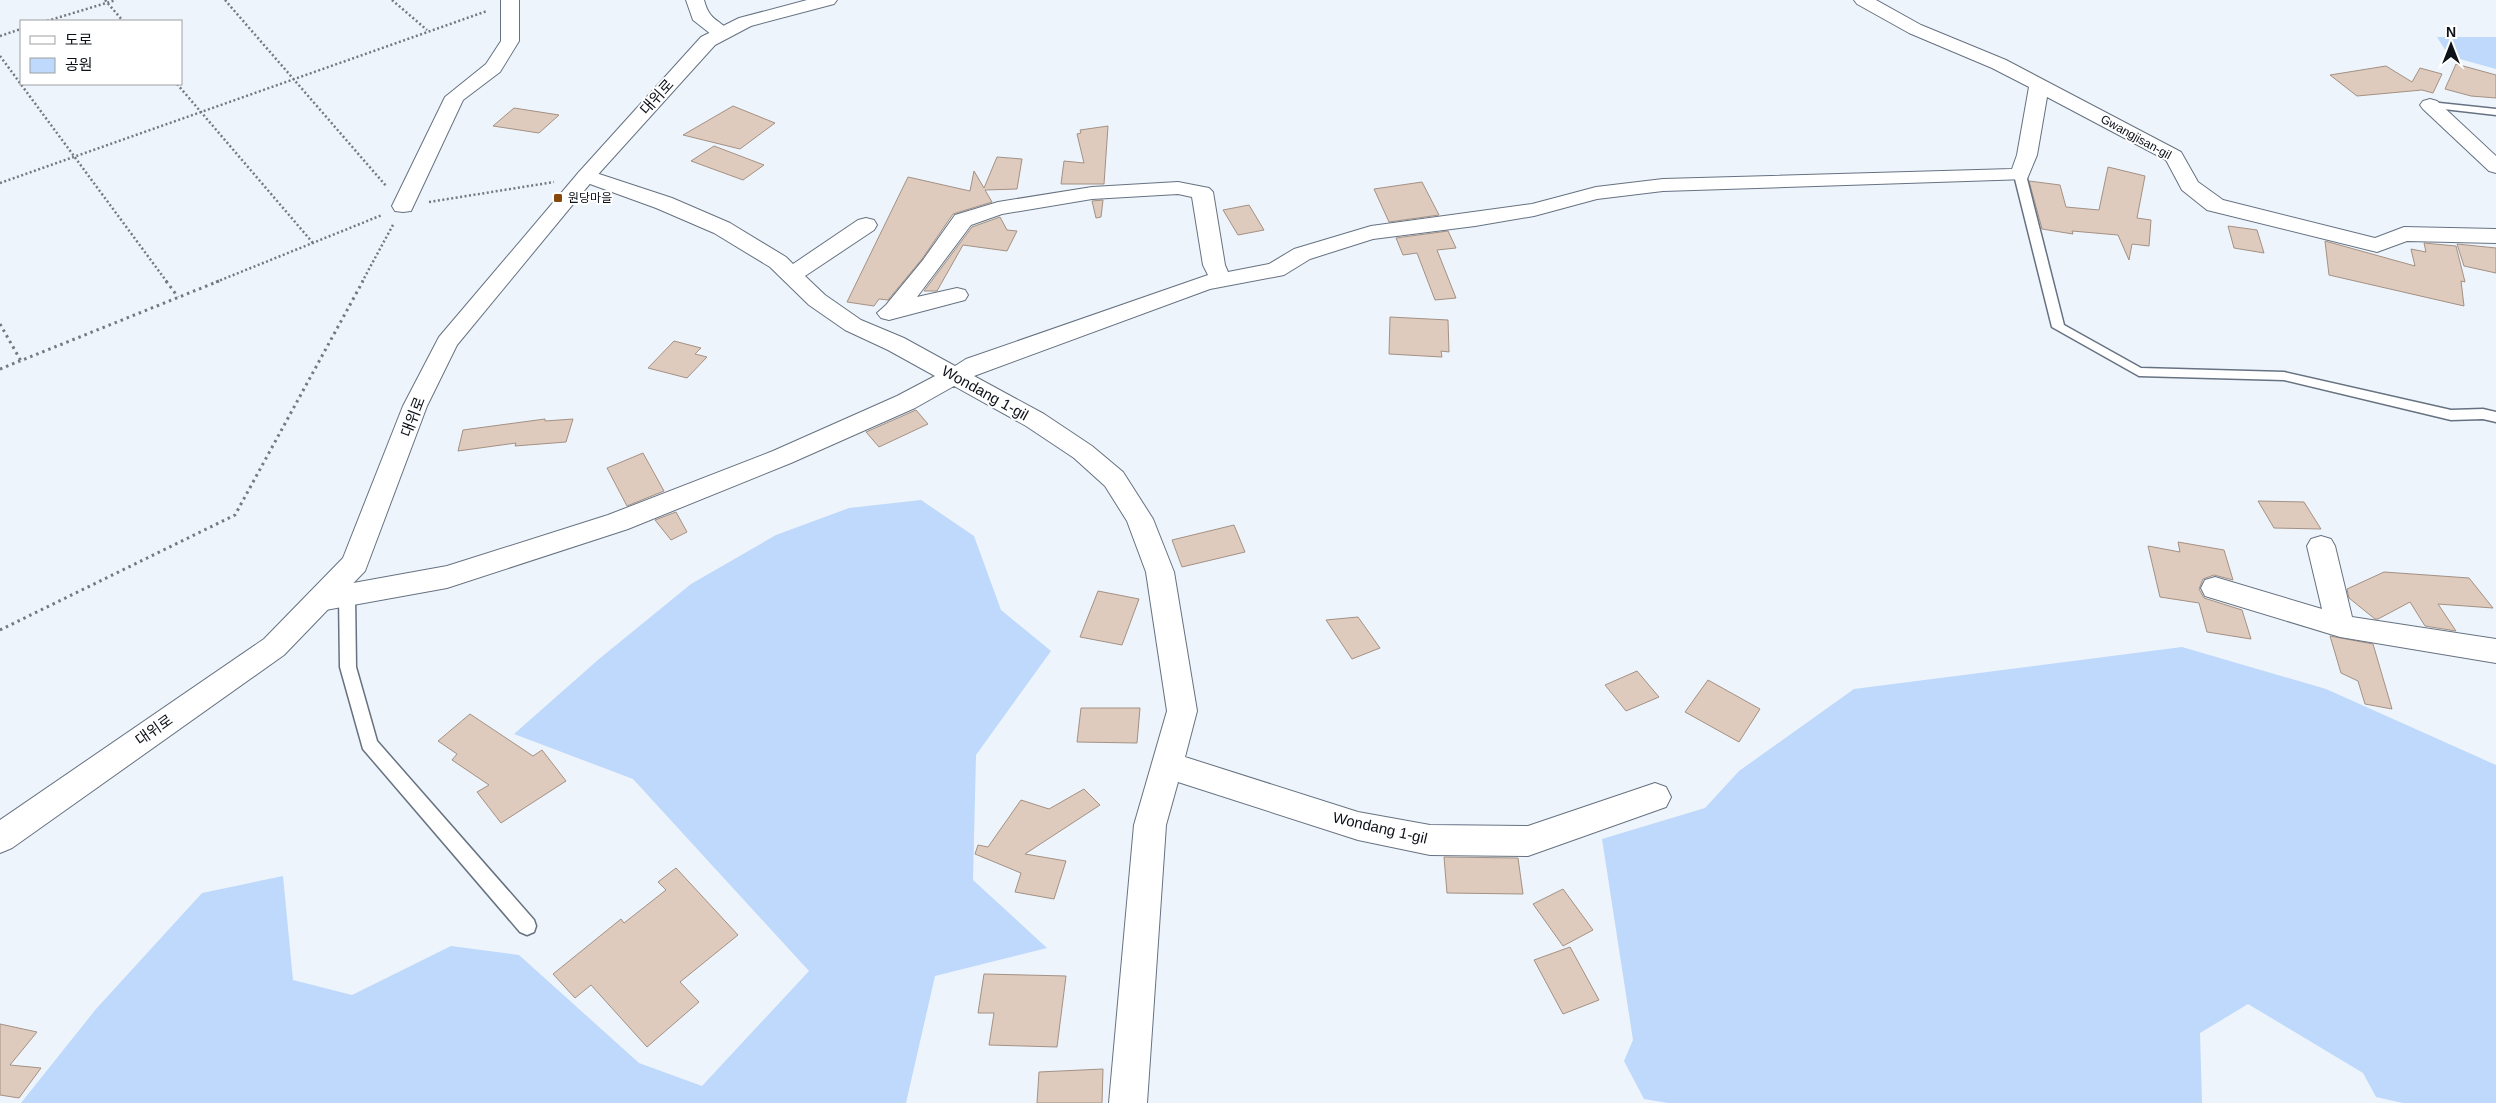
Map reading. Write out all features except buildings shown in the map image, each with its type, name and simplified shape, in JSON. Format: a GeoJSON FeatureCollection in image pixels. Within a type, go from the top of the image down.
{"type":"FeatureCollection","features":[{"type":"Feature","properties":{"kind":"street"},"geometry":{"type":"LineString","coordinates":[[695,0],[699,16],[722,34]]}},
{"type":"Feature","properties":{"kind":"street","name":"대위로"},"geometry":{"type":"LineString","coordinates":[[0,838],[274,647],[355,564],[415,406],[447,342],[586,176],[708,41],[744,22],[828,0]]}},
{"type":"Feature","properties":{"kind":"street","name":"Gwangjisan-gil"},"geometry":{"type":"LineString","coordinates":[[1863,0],[1915,29],[1960,46],[2039,85],[2174,156],[2189,186],[2215,205],[2377,245],[2404,234],[2496,236]]}},
{"type":"Feature","properties":{"kind":"street"},"geometry":{"type":"LineString","coordinates":[[403,206],[455,97],[493,68],[510,41],[511,2]]}},
{"type":"Feature","properties":{"kind":"street"},"geometry":{"type":"LineString","coordinates":[[320,600],[447,577],[618,522],[782,457],[906,402],[975,365],[1205,283],[1276,270],[1302,254],[1371,233],[1475,220],[1534,210],[1596,193],[1663,186],[2020,175],[2027,155],[2039,85]]}},
{"type":"Feature","properties":{"kind":"street"},"geometry":{"type":"LineString","coordinates":[[2430,105],[2496,167]]}},
{"type":"Feature","properties":{"kind":"street","name":"Wondang 1-gil"},"geometry":{"type":"LineString","coordinates":[[586,176],[664,203],[722,228],[778,262],[817,300],[853,325],[896,344],[1035,420],[1082,452],[1114,479],[1140,519],[1160,572],[1182,711],[1150,825],[1128,1103]]}},
{"type":"Feature","properties":{"kind":"street"},"geometry":{"type":"LineString","coordinates":[[867,331],[894,310],[931,265],[962,220],[998,208],[1092,194],[1178,188],[1202,192],[1214,265],[1221,280]]}},
{"type":"Feature","properties":{"kind":"street"},"geometry":{"type":"LineString","coordinates":[[791,275],[866,225]]}},
{"type":"Feature","properties":{"kind":"street"},"geometry":{"type":"LineString","coordinates":[[894,310],[957,294]]}},
{"type":"Feature","properties":{"kind":"street"},"geometry":{"type":"LineString","coordinates":[[2320,546],[2340,626]]}},
{"type":"Feature","properties":{"kind":"street"},"geometry":{"type":"LineString","coordinates":[[2215,588],[2340,626],[2496,652]]}},
{"type":"Feature","properties":{"kind":"street","name":"Wondang 1-gil"},"geometry":{"type":"LineString","coordinates":[[1166,765],[1358,826],[1430,840],[1528,841],[1655,797]]}},
{"type":"Feature","properties":{"kind":"lane"},"geometry":{"type":"LineString","coordinates":[[2430,105],[2496,112]]}},
{"type":"Feature","properties":{"kind":"lane"},"geometry":{"type":"LineString","coordinates":[[2020,175],[2058,327],[2139,372],[2284,376],[2451,415],[2483,414],[2496,417]]}},
{"type":"Feature","properties":{"kind":"lane"},"geometry":{"type":"LineString","coordinates":[[347,595],[348,667],[369,744],[527,926]]}},
{"type":"Feature","properties":{"kind":"path"},"geometry":{"type":"LineString","coordinates":[[50,20],[106,1],[116,0]]}},
{"type":"Feature","properties":{"kind":"path"},"geometry":{"type":"LineString","coordinates":[[225,0],[403,206]]}},
{"type":"Feature","properties":{"kind":"path"},"geometry":{"type":"LineString","coordinates":[[392,0],[428,30]]}},
{"type":"Feature","properties":{"kind":"path"},"geometry":{"type":"LineString","coordinates":[[106,1],[122,20]]}},
{"type":"Feature","properties":{"kind":"path"},"geometry":{"type":"LineString","coordinates":[[0,183],[511,2]]}},
{"type":"Feature","properties":{"kind":"path"},"geometry":{"type":"LineString","coordinates":[[0,36],[20,29]]}},
{"type":"Feature","properties":{"kind":"path"},"geometry":{"type":"LineString","coordinates":[[0,56],[20,83]]}},
{"type":"Feature","properties":{"kind":"path"},"geometry":{"type":"LineString","coordinates":[[21,85],[178,297]]}},
{"type":"Feature","properties":{"kind":"path"},"geometry":{"type":"LineString","coordinates":[[178,85],[313,243]]}},
{"type":"Feature","properties":{"kind":"path"},"geometry":{"type":"LineString","coordinates":[[0,369],[403,206],[586,176]]}},
{"type":"Feature","properties":{"kind":"path"},"geometry":{"type":"LineString","coordinates":[[0,630],[235,515],[403,206]]}},
{"type":"Feature","properties":{"kind":"path"},"geometry":{"type":"LineString","coordinates":[[0,324],[20,361]]}},
{"type":"Feature","properties":{"kind":"green space"},"geometry":{"type":"Polygon","coordinates":[[[2437,37],[2496,37],[2496,69],[2449,56],[2437,37]]]}},
{"type":"Feature","properties":{"kind":"green space"},"geometry":{"type":"Polygon","coordinates":[[[921,500],[974,536],[1001,610],[1051,651],[976,755],[973,880],[1047,948],[935,976],[906,1103],[21,1103],[96,1009],[202,893],[283,876],[293,980],[352,995],[451,946],[519,955],[639,1063],[702,1086],[809,971],[633,779],[514,734],[599,659],[691,584],[776,535],[849,508],[921,500]]]}},
{"type":"Feature","properties":{"kind":"green space"},"geometry":{"type":"Polygon","coordinates":[[[2182,647],[2326,689],[2496,765],[2496,1103],[2403,1103],[2376,1097],[2363,1073],[2248,1004],[2200,1033],[2202,1103],[1668,1103],[1644,1099],[1624,1061],[1633,1040],[1602,839],[1705,808],[1739,771],[1854,689],[2182,647]]]}},
{"type":"Feature","properties":{"kind":"place","name":"원당마을"},"geometry":{"type":"Point","coordinates":[558,198]}}]}
